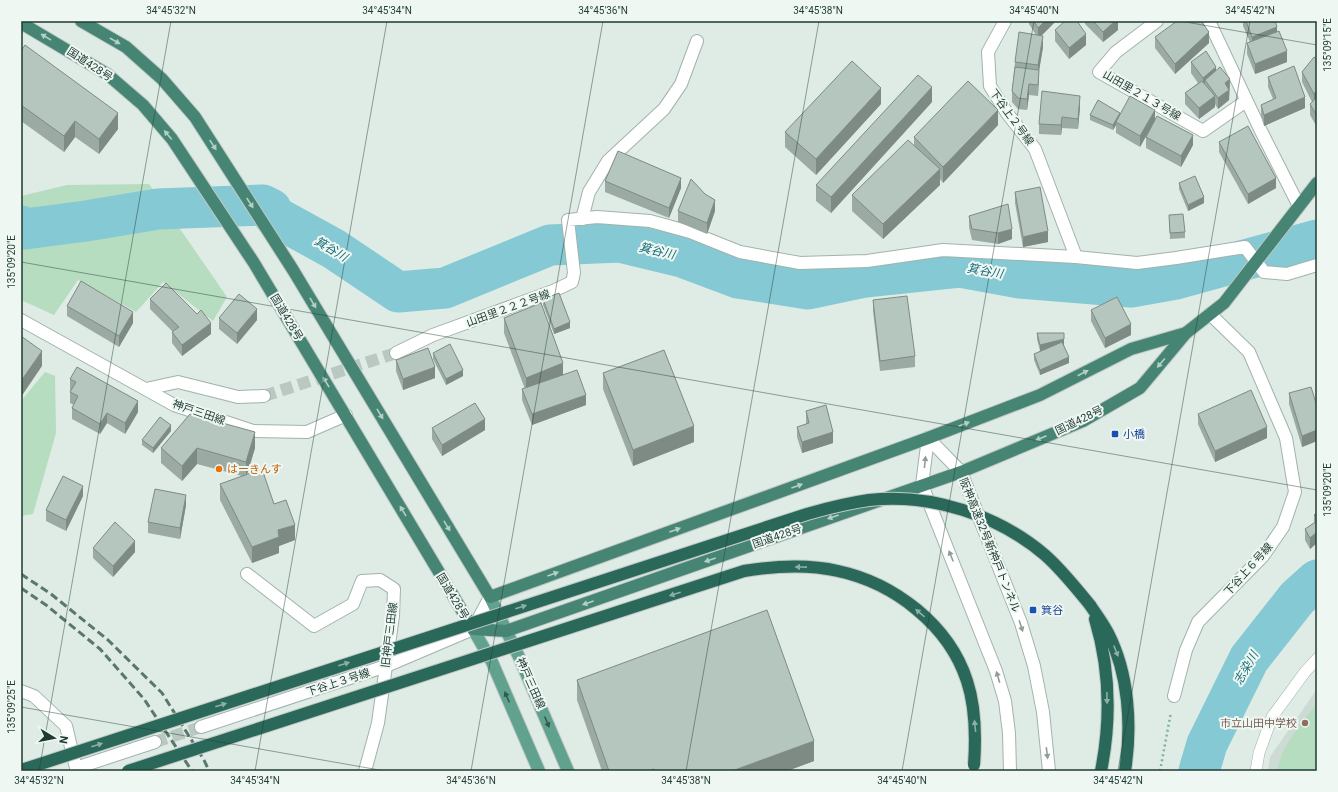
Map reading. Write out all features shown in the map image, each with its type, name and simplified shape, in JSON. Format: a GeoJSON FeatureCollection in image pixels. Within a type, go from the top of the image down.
{"type":"FeatureCollection","features":[{"type":"Feature","properties":{"kind":"highway"},"geometry":{"type":"LineString","coordinates":[[81,21],[126,47],[162,79],[195,117],[293,270],[490,597]]}},
{"type":"Feature","properties":{"kind":"highway","name":"国道428号"},"geometry":{"type":"LineString","coordinates":[[21,23],[107,74],[143,105],[172,139],[254,263],[473,629],[506,631],[961,472],[1083,420],[1140,388],[1186,333],[1224,303],[1317,183]]}},
{"type":"Feature","properties":{"kind":"highway","name":"国道428号"},"geometry":{"type":"LineString","coordinates":[[490,597],[928,438],[1040,395],[1131,349],[1186,333]]}},
{"type":"Feature","properties":{"kind":"highway"},"geometry":{"type":"LineString","coordinates":[[21,770],[807,514],[840,504],[871,500],[903,499],[933,502],[961,509],[991,521],[1018,535],[1045,555],[1068,578],[1090,605],[1108,632],[1118,656],[1125,683],[1128,709],[1128,736],[1125,771]]}},
{"type":"Feature","properties":{"kind":"highway"},"geometry":{"type":"LineString","coordinates":[[128,771],[744,571],[775,567],[809,567],[838,571],[868,580],[896,594],[920,612],[942,634],[956,656],[967,680],[973,709],[976,738],[973,769]]}},
{"type":"Feature","properties":{"kind":"highway"},"geometry":{"type":"LineString","coordinates":[[1090,605],[1099,635],[1105,663],[1107,692],[1107,722],[1101,771]]}},
{"type":"Feature","properties":{"kind":"main road","name":"神戸三田線"},"geometry":{"type":"LineString","coordinates":[[490,597],[519,657],[568,771]]}},
{"type":"Feature","properties":{"kind":"main road"},"geometry":{"type":"LineString","coordinates":[[473,629],[492,662],[539,771]]}},
{"type":"Feature","properties":{"kind":"street","name":"下谷上２号線"},"geometry":{"type":"LineString","coordinates":[[1005,21],[988,52],[990,86],[1007,113],[1035,149],[1076,257]]}},
{"type":"Feature","properties":{"kind":"street","name":"山田里２１３号線"},"geometry":{"type":"LineString","coordinates":[[1157,21],[1116,52],[1099,72],[1203,131],[1246,101]]}},
{"type":"Feature","properties":{"kind":"street"},"geometry":{"type":"LineString","coordinates":[[1209,21],[1246,101],[1299,206]]}},
{"type":"Feature","properties":{"kind":"street"},"geometry":{"type":"LineString","coordinates":[[697,41],[681,84],[664,109],[608,161],[589,192],[582,218],[597,217],[650,221],[690,232],[740,252],[800,263],[867,261],[943,250],[1076,257],[1137,263],[1245,247],[1264,272],[1287,274],[1317,265]]}},
{"type":"Feature","properties":{"kind":"street","name":"山田里２２２号線"},"geometry":{"type":"LineString","coordinates":[[396,353],[433,335],[553,291],[572,282],[574,273],[568,231],[568,220],[582,218]]}},
{"type":"Feature","properties":{"kind":"street","name":"下谷上６号線"},"geometry":{"type":"LineString","coordinates":[[1174,696],[1186,650],[1198,622],[1263,556],[1283,527],[1296,492],[1286,438],[1249,352],[1210,314]]}},
{"type":"Feature","properties":{"kind":"street","name":"神戸三田線"},"geometry":{"type":"LineString","coordinates":[[21,320],[174,405],[253,431],[307,432],[346,415]]}},
{"type":"Feature","properties":{"kind":"street"},"geometry":{"type":"LineString","coordinates":[[146,389],[178,382],[238,397],[264,396]]}},
{"type":"Feature","properties":{"kind":"street"},"geometry":{"type":"LineString","coordinates":[[928,438],[922,485],[996,670],[1005,701],[1009,734],[1010,771]]}},
{"type":"Feature","properties":{"kind":"street","name":"阪神高速32号新神戸トンネル"},"geometry":{"type":"LineString","coordinates":[[928,438],[961,472],[1020,623],[1034,666],[1043,712],[1049,771]]}},
{"type":"Feature","properties":{"kind":"street","name":"旧神戸三田線"},"geometry":{"type":"LineString","coordinates":[[248,574],[314,626],[353,604],[362,581],[380,580],[394,589],[393,616],[378,723],[366,771]]}},
{"type":"Feature","properties":{"kind":"street"},"geometry":{"type":"LineString","coordinates":[[473,629],[490,597]]}},
{"type":"Feature","properties":{"kind":"street","name":"下谷上３号線"},"geometry":{"type":"LineString","coordinates":[[201,727],[386,666],[473,629]]}},
{"type":"Feature","properties":{"kind":"street"},"geometry":{"type":"LineString","coordinates":[[21,691],[34,696],[66,726],[76,769],[155,742]]}},
{"type":"Feature","properties":{"kind":"lane"},"geometry":{"type":"LineString","coordinates":[[1256,771],[1259,752],[1272,717],[1305,672],[1317,659]]}},
{"type":"Feature","properties":{"kind":"path"},"geometry":{"type":"LineString","coordinates":[[1160,771],[1174,696]]}},
{"type":"Feature","properties":{"kind":"shaded area","name":"市立山田中学校"},"geometry":{"type":"Polygon","coordinates":[[[1317,689],[1317,771],[1268,771],[1270,757],[1317,689]]]}},
{"type":"Feature","properties":{"kind":"green space"},"geometry":{"type":"Polygon","coordinates":[[[149,184],[227,297],[213,321],[163,282],[136,312],[78,280],[54,315],[21,300],[21,196],[67,185],[149,184]]]}},
{"type":"Feature","properties":{"kind":"green space"},"geometry":{"type":"Polygon","coordinates":[[[45,372],[55,376],[56,433],[33,514],[21,516],[21,401],[45,372]]]}},
{"type":"Feature","properties":{"kind":"green space","name":"市立山田中学校"},"geometry":{"type":"Polygon","coordinates":[[[1317,703],[1317,771],[1277,771],[1279,761],[1288,743],[1317,703]]]}},
{"type":"Feature","properties":{"kind":"building"},"geometry":{"type":"Polygon","coordinates":[[[1034,21],[1045,21],[1038,28],[1034,21]]]}},
{"type":"Feature","properties":{"kind":"building"},"geometry":{"type":"Polygon","coordinates":[[[1065,21],[1077,21],[1086,34],[1069,48],[1055,30],[1065,21]]]}},
{"type":"Feature","properties":{"kind":"building"},"geometry":{"type":"Polygon","coordinates":[[[1093,21],[1115,21],[1103,32],[1093,21]]]}},
{"type":"Feature","properties":{"kind":"building"},"geometry":{"type":"Polygon","coordinates":[[[1177,21],[1201,21],[1209,32],[1175,64],[1155,37],[1177,21]]]}},
{"type":"Feature","properties":{"kind":"building"},"geometry":{"type":"Polygon","coordinates":[[[1246,21],[1275,21],[1277,27],[1252,37],[1246,21]]]}},
{"type":"Feature","properties":{"kind":"building"},"geometry":{"type":"Polygon","coordinates":[[[1279,31],[1287,51],[1255,64],[1247,43],[1279,31]]]}},
{"type":"Feature","properties":{"kind":"building"},"geometry":{"type":"Polygon","coordinates":[[[1019,32],[1043,36],[1038,65],[1015,62],[1019,32]]]}},
{"type":"Feature","properties":{"kind":"building"},"geometry":{"type":"Polygon","coordinates":[[[25,45],[118,113],[99,139],[75,121],[64,136],[21,105],[21,51],[25,45]]]}},
{"type":"Feature","properties":{"kind":"building"},"geometry":{"type":"Polygon","coordinates":[[[1206,51],[1216,67],[1203,78],[1191,62],[1206,51]]]}},
{"type":"Feature","properties":{"kind":"building"},"geometry":{"type":"Polygon","coordinates":[[[1314,57],[1317,59],[1317,90],[1314,94],[1302,72],[1314,57]]]}},
{"type":"Feature","properties":{"kind":"building"},"geometry":{"type":"Polygon","coordinates":[[[852,61],[881,88],[816,159],[785,132],[852,61]]]}},
{"type":"Feature","properties":{"kind":"building"},"geometry":{"type":"Polygon","coordinates":[[[1294,66],[1305,97],[1264,115],[1261,105],[1276,98],[1268,77],[1294,66]]]}},
{"type":"Feature","properties":{"kind":"building"},"geometry":{"type":"Polygon","coordinates":[[[1015,67],[1039,70],[1038,85],[1029,84],[1027,99],[1018,98],[1012,91],[1015,67]]]}},
{"type":"Feature","properties":{"kind":"building"},"geometry":{"type":"Polygon","coordinates":[[[1220,67],[1230,79],[1225,83],[1229,90],[1218,98],[1205,80],[1220,67]]]}},
{"type":"Feature","properties":{"kind":"building"},"geometry":{"type":"Polygon","coordinates":[[[918,75],[932,87],[831,197],[816,185],[918,75]]]}},
{"type":"Feature","properties":{"kind":"building"},"geometry":{"type":"Polygon","coordinates":[[[968,81],[998,110],[943,167],[914,137],[968,81]]]}},
{"type":"Feature","properties":{"kind":"building"},"geometry":{"type":"Polygon","coordinates":[[[1202,81],[1215,96],[1199,108],[1185,93],[1202,81]]]}},
{"type":"Feature","properties":{"kind":"building"},"geometry":{"type":"Polygon","coordinates":[[[1042,91],[1080,96],[1078,119],[1062,117],[1061,125],[1039,124],[1042,91]]]}},
{"type":"Feature","properties":{"kind":"building"},"geometry":{"type":"Polygon","coordinates":[[[1130,96],[1155,110],[1140,136],[1116,122],[1130,96]]]}},
{"type":"Feature","properties":{"kind":"building"},"geometry":{"type":"Polygon","coordinates":[[[1317,97],[1317,116],[1310,104],[1317,97]]]}},
{"type":"Feature","properties":{"kind":"building"},"geometry":{"type":"Polygon","coordinates":[[[1098,100],[1120,113],[1113,125],[1090,115],[1098,100]]]}},
{"type":"Feature","properties":{"kind":"building"},"geometry":{"type":"Polygon","coordinates":[[[1157,116],[1193,135],[1181,156],[1146,137],[1157,116]]]}},
{"type":"Feature","properties":{"kind":"building"},"geometry":{"type":"Polygon","coordinates":[[[1248,126],[1276,178],[1248,194],[1219,142],[1248,126]]]}},
{"type":"Feature","properties":{"kind":"building"},"geometry":{"type":"Polygon","coordinates":[[[908,140],[940,169],[883,224],[852,195],[908,140]]]}},
{"type":"Feature","properties":{"kind":"building"},"geometry":{"type":"Polygon","coordinates":[[[618,151],[681,178],[669,208],[605,181],[618,151]]]}},
{"type":"Feature","properties":{"kind":"building"},"geometry":{"type":"Polygon","coordinates":[[[1195,176],[1204,197],[1188,205],[1179,183],[1195,176]]]}},
{"type":"Feature","properties":{"kind":"building"},"geometry":{"type":"Polygon","coordinates":[[[691,179],[705,194],[715,200],[707,223],[678,211],[691,179]]]}},
{"type":"Feature","properties":{"kind":"building"},"geometry":{"type":"Polygon","coordinates":[[[1040,187],[1048,231],[1023,237],[1015,192],[1040,187]]]}},
{"type":"Feature","properties":{"kind":"building"},"geometry":{"type":"Polygon","coordinates":[[[1008,204],[1012,229],[998,233],[972,229],[969,216],[1008,204]]]}},
{"type":"Feature","properties":{"kind":"building"},"geometry":{"type":"Polygon","coordinates":[[[1183,214],[1185,232],[1170,233],[1169,215],[1183,214]]]}},
{"type":"Feature","properties":{"kind":"building"},"geometry":{"type":"Polygon","coordinates":[[[81,281],[133,312],[119,336],[67,306],[81,281]]]}},
{"type":"Feature","properties":{"kind":"building"},"geometry":{"type":"Polygon","coordinates":[[[166,283],[197,314],[201,310],[211,323],[182,345],[172,332],[179,327],[150,299],[166,283]]]}},
{"type":"Feature","properties":{"kind":"building"},"geometry":{"type":"Polygon","coordinates":[[[559,293],[570,322],[554,329],[543,299],[559,293]]]}},
{"type":"Feature","properties":{"kind":"building"},"geometry":{"type":"Polygon","coordinates":[[[239,294],[257,309],[237,333],[219,318],[239,294]]]}},
{"type":"Feature","properties":{"kind":"building"},"geometry":{"type":"Polygon","coordinates":[[[907,296],[915,356],[880,361],[873,300],[907,296]]]}},
{"type":"Feature","properties":{"kind":"building"},"geometry":{"type":"Polygon","coordinates":[[[1117,297],[1131,324],[1105,338],[1091,310],[1117,297]]]}},
{"type":"Feature","properties":{"kind":"building"},"geometry":{"type":"Polygon","coordinates":[[[541,303],[563,363],[526,378],[504,318],[541,303]]]}},
{"type":"Feature","properties":{"kind":"building"},"geometry":{"type":"Polygon","coordinates":[[[1037,333],[1064,333],[1064,339],[1040,345],[1037,333]]]}},
{"type":"Feature","properties":{"kind":"building"},"geometry":{"type":"Polygon","coordinates":[[[21,336],[42,351],[21,381],[21,336]]]}},
{"type":"Feature","properties":{"kind":"building"},"geometry":{"type":"Polygon","coordinates":[[[1062,342],[1069,357],[1040,370],[1034,354],[1062,342]]]}},
{"type":"Feature","properties":{"kind":"building"},"geometry":{"type":"Polygon","coordinates":[[[450,344],[463,370],[446,379],[433,353],[450,344]]]}},
{"type":"Feature","properties":{"kind":"building"},"geometry":{"type":"Polygon","coordinates":[[[428,348],[435,367],[403,379],[396,360],[428,348]]]}},
{"type":"Feature","properties":{"kind":"building"},"geometry":{"type":"Polygon","coordinates":[[[664,350],[694,426],[633,450],[603,373],[664,350]]]}},
{"type":"Feature","properties":{"kind":"building"},"geometry":{"type":"Polygon","coordinates":[[[77,367],[138,401],[125,423],[107,413],[100,424],[72,408],[78,396],[70,392],[76,382],[70,379],[77,367]]]}},
{"type":"Feature","properties":{"kind":"building"},"geometry":{"type":"Polygon","coordinates":[[[577,370],[586,395],[532,414],[522,389],[577,370]]]}},
{"type":"Feature","properties":{"kind":"building"},"geometry":{"type":"Polygon","coordinates":[[[1311,387],[1317,406],[1317,430],[1302,436],[1289,393],[1311,387]]]}},
{"type":"Feature","properties":{"kind":"building"},"geometry":{"type":"Polygon","coordinates":[[[1251,390],[1267,427],[1215,451],[1198,414],[1251,390]]]}},
{"type":"Feature","properties":{"kind":"building"},"geometry":{"type":"Polygon","coordinates":[[[475,403],[485,419],[442,445],[432,428],[475,403]]]}},
{"type":"Feature","properties":{"kind":"building"},"geometry":{"type":"Polygon","coordinates":[[[826,405],[833,432],[802,442],[797,427],[809,423],[806,411],[826,405]]]}},
{"type":"Feature","properties":{"kind":"building"},"geometry":{"type":"Polygon","coordinates":[[[190,414],[255,432],[246,462],[197,448],[182,466],[161,448],[190,414]]]}},
{"type":"Feature","properties":{"kind":"building"},"geometry":{"type":"Polygon","coordinates":[[[160,417],[171,425],[153,448],[142,440],[160,417]]]}},
{"type":"Feature","properties":{"kind":"building"},"geometry":{"type":"Polygon","coordinates":[[[262,469],[274,504],[286,500],[295,525],[278,530],[279,537],[252,547],[220,484],[262,469]]]}},
{"type":"Feature","properties":{"kind":"building"},"geometry":{"type":"Polygon","coordinates":[[[63,476],[83,486],[66,520],[46,510],[63,476]]]}},
{"type":"Feature","properties":{"kind":"building"},"geometry":{"type":"Polygon","coordinates":[[[155,489],[186,495],[180,528],[148,522],[155,489]]]}},
{"type":"Feature","properties":{"kind":"building"},"geometry":{"type":"Polygon","coordinates":[[[1317,521],[1317,532],[1310,538],[1305,529],[1317,521]]]}},
{"type":"Feature","properties":{"kind":"building"},"geometry":{"type":"Polygon","coordinates":[[[115,522],[135,541],[113,566],[93,548],[115,522]]]}},
{"type":"Feature","properties":{"kind":"building"},"geometry":{"type":"Polygon","coordinates":[[[767,610],[814,741],[732,771],[654,771],[654,769],[648,771],[609,771],[577,680],[767,610]]]}},
{"type":"Feature","properties":{"kind":"waterway","name":"箕谷川"},"geometry":{"type":"LineString","coordinates":[[21,226],[25,229],[158,209],[263,205],[271,209],[274,216],[334,249],[398,292],[445,288],[550,245],[620,242],[682,257],[738,278],[808,289],[865,277],[960,267],[1020,278],[1131,287],[1176,279],[1317,240]]}},
{"type":"Feature","properties":{"kind":"waterway","name":"志染川"},"geometry":{"type":"LineString","coordinates":[[1199,771],[1207,744],[1249,659],[1297,598],[1317,580]]}},
{"type":"Feature","properties":{"kind":"tunnel"},"geometry":{"type":"LineString","coordinates":[[264,396],[396,353]]}},
{"type":"Feature","properties":{"kind":"tunnel"},"geometry":{"type":"LineString","coordinates":[[155,742],[201,727]]}},
{"type":"Feature","properties":{"kind":"railway"},"geometry":{"type":"LineString","coordinates":[[21,574],[51,594],[108,640],[162,693],[204,760],[209,771]]}},
{"type":"Feature","properties":{"kind":"railway"},"geometry":{"type":"LineString","coordinates":[[21,588],[46,605],[100,649],[144,699],[192,771]]}},
{"type":"Feature","properties":{"kind":"place","name":"小橋"},"geometry":{"type":"Point","coordinates":[1115,434]}},
{"type":"Feature","properties":{"kind":"place","name":"はーきんす"},"geometry":{"type":"Point","coordinates":[219,469]}},
{"type":"Feature","properties":{"kind":"place","name":"箕谷"},"geometry":{"type":"Point","coordinates":[1033,610]}},
{"type":"Feature","properties":{"kind":"place","name":"市立山田中学校"},"geometry":{"type":"Point","coordinates":[1305,723]}}]}
